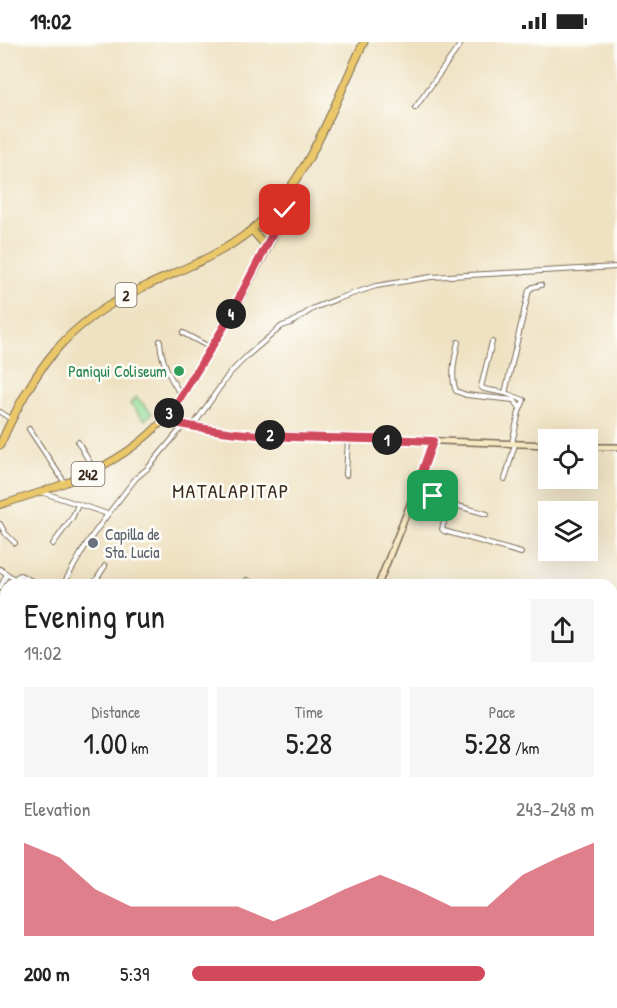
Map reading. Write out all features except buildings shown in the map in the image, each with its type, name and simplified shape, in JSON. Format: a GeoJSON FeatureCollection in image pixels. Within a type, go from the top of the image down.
{"type":"FeatureCollection","features":[{"type":"Feature","properties":{"kind":"highway","name":"2"},"geometry":{"type":"LineString","coordinates":[[0,445],[26,391],[39,370],[84,322],[121,297],[212,256],[252,230],[291,187],[309,157],[364,42]]}},
{"type":"Feature","properties":{"kind":"highway"},"geometry":{"type":"LineString","coordinates":[[252,230],[267,248]]}},
{"type":"Feature","properties":{"kind":"main road","name":"242"},"geometry":{"type":"LineString","coordinates":[[0,505],[65,484],[94,470],[141,441],[163,420],[181,396],[242,296],[287,205],[291,187]]}},
{"type":"Feature","properties":{"kind":"main road"},"geometry":{"type":"LineString","coordinates":[[163,420],[246,434],[538,444]]}},
{"type":"Feature","properties":{"kind":"main road"},"geometry":{"type":"LineString","coordinates":[[380,579],[433,441]]}},
{"type":"Feature","properties":{"kind":"main road"},"geometry":{"type":"LineString","coordinates":[[598,447],[617,447]]}},
{"type":"Feature","properties":{"kind":"street"},"geometry":{"type":"LineString","coordinates":[[415,108],[462,42]]}},
{"type":"Feature","properties":{"kind":"street"},"geometry":{"type":"LineString","coordinates":[[193,426],[229,374],[247,356],[282,326],[314,308],[337,299],[376,286],[424,278],[617,267]]}},
{"type":"Feature","properties":{"kind":"street"},"geometry":{"type":"LineString","coordinates":[[505,393],[529,290],[541,285]]}},
{"type":"Feature","properties":{"kind":"street"},"geometry":{"type":"LineString","coordinates":[[183,333],[211,348]]}},
{"type":"Feature","properties":{"kind":"street"},"geometry":{"type":"LineString","coordinates":[[160,341],[161,354],[166,368],[181,396]]}},
{"type":"Feature","properties":{"kind":"street"},"geometry":{"type":"LineString","coordinates":[[458,342],[453,371],[456,391],[466,395],[514,400],[520,408]]}},
{"type":"Feature","properties":{"kind":"street"},"geometry":{"type":"LineString","coordinates":[[492,342],[481,387],[522,398],[524,402],[520,408],[505,479]]}},
{"type":"Feature","properties":{"kind":"street"},"geometry":{"type":"LineString","coordinates":[[0,412],[12,419]]}},
{"type":"Feature","properties":{"kind":"street"},"geometry":{"type":"LineString","coordinates":[[66,579],[87,543],[136,477],[148,468],[184,425]]}},
{"type":"Feature","properties":{"kind":"street"},"geometry":{"type":"LineString","coordinates":[[29,429],[65,484]]}},
{"type":"Feature","properties":{"kind":"street"},"geometry":{"type":"LineString","coordinates":[[346,475],[348,439]]}},
{"type":"Feature","properties":{"kind":"street"},"geometry":{"type":"LineString","coordinates":[[78,442],[94,470]]}},
{"type":"Feature","properties":{"kind":"street"},"geometry":{"type":"LineString","coordinates":[[416,489],[433,496]]}},
{"type":"Feature","properties":{"kind":"street"},"geometry":{"type":"LineString","coordinates":[[41,492],[108,514]]}},
{"type":"Feature","properties":{"kind":"street"},"geometry":{"type":"LineString","coordinates":[[438,498],[487,514]]}},
{"type":"Feature","properties":{"kind":"street"},"geometry":{"type":"LineString","coordinates":[[53,544],[78,506]]}},
{"type":"Feature","properties":{"kind":"street"},"geometry":{"type":"LineString","coordinates":[[409,507],[443,515],[445,519],[442,528],[444,531],[521,553]]}},
{"type":"Feature","properties":{"kind":"street"},"geometry":{"type":"LineString","coordinates":[[0,524],[15,543]]}},
{"type":"Feature","properties":{"kind":"street"},"geometry":{"type":"LineString","coordinates":[[97,579],[105,566]]}},
{"type":"Feature","properties":{"kind":"street"},"geometry":{"type":"LineString","coordinates":[[0,569],[14,579],[20,575],[28,579]]}},
{"type":"Feature","properties":{"kind":"street"},"geometry":{"type":"LineString","coordinates":[[4,579],[7,574]]}},
{"type":"Feature","properties":{"kind":"green space"},"geometry":{"type":"Polygon","coordinates":[[[136,397],[152,413],[145,420],[130,404],[136,397]]]}},
{"type":"Feature","properties":{"kind":"place","name":"Paniqui Coliseum"},"geometry":{"type":"Point","coordinates":[179,371]}},
{"type":"Feature","properties":{"kind":"place","name":"Capilla de Sta. Lucia"},"geometry":{"type":"Point","coordinates":[93,543]}},
{"type":"Feature","properties":{"kind":"district","name":"MATALAPITAP"},"geometry":{"type":"Point","coordinates":[231,490]}},
{"type":"Feature","properties":{"kind":"route"},"geometry":{"type":"LineString","coordinates":[[285,210],[225,325],[177,403],[163,420],[246,434],[433,441],[416,489],[425,495],[433,496]]}}]}
